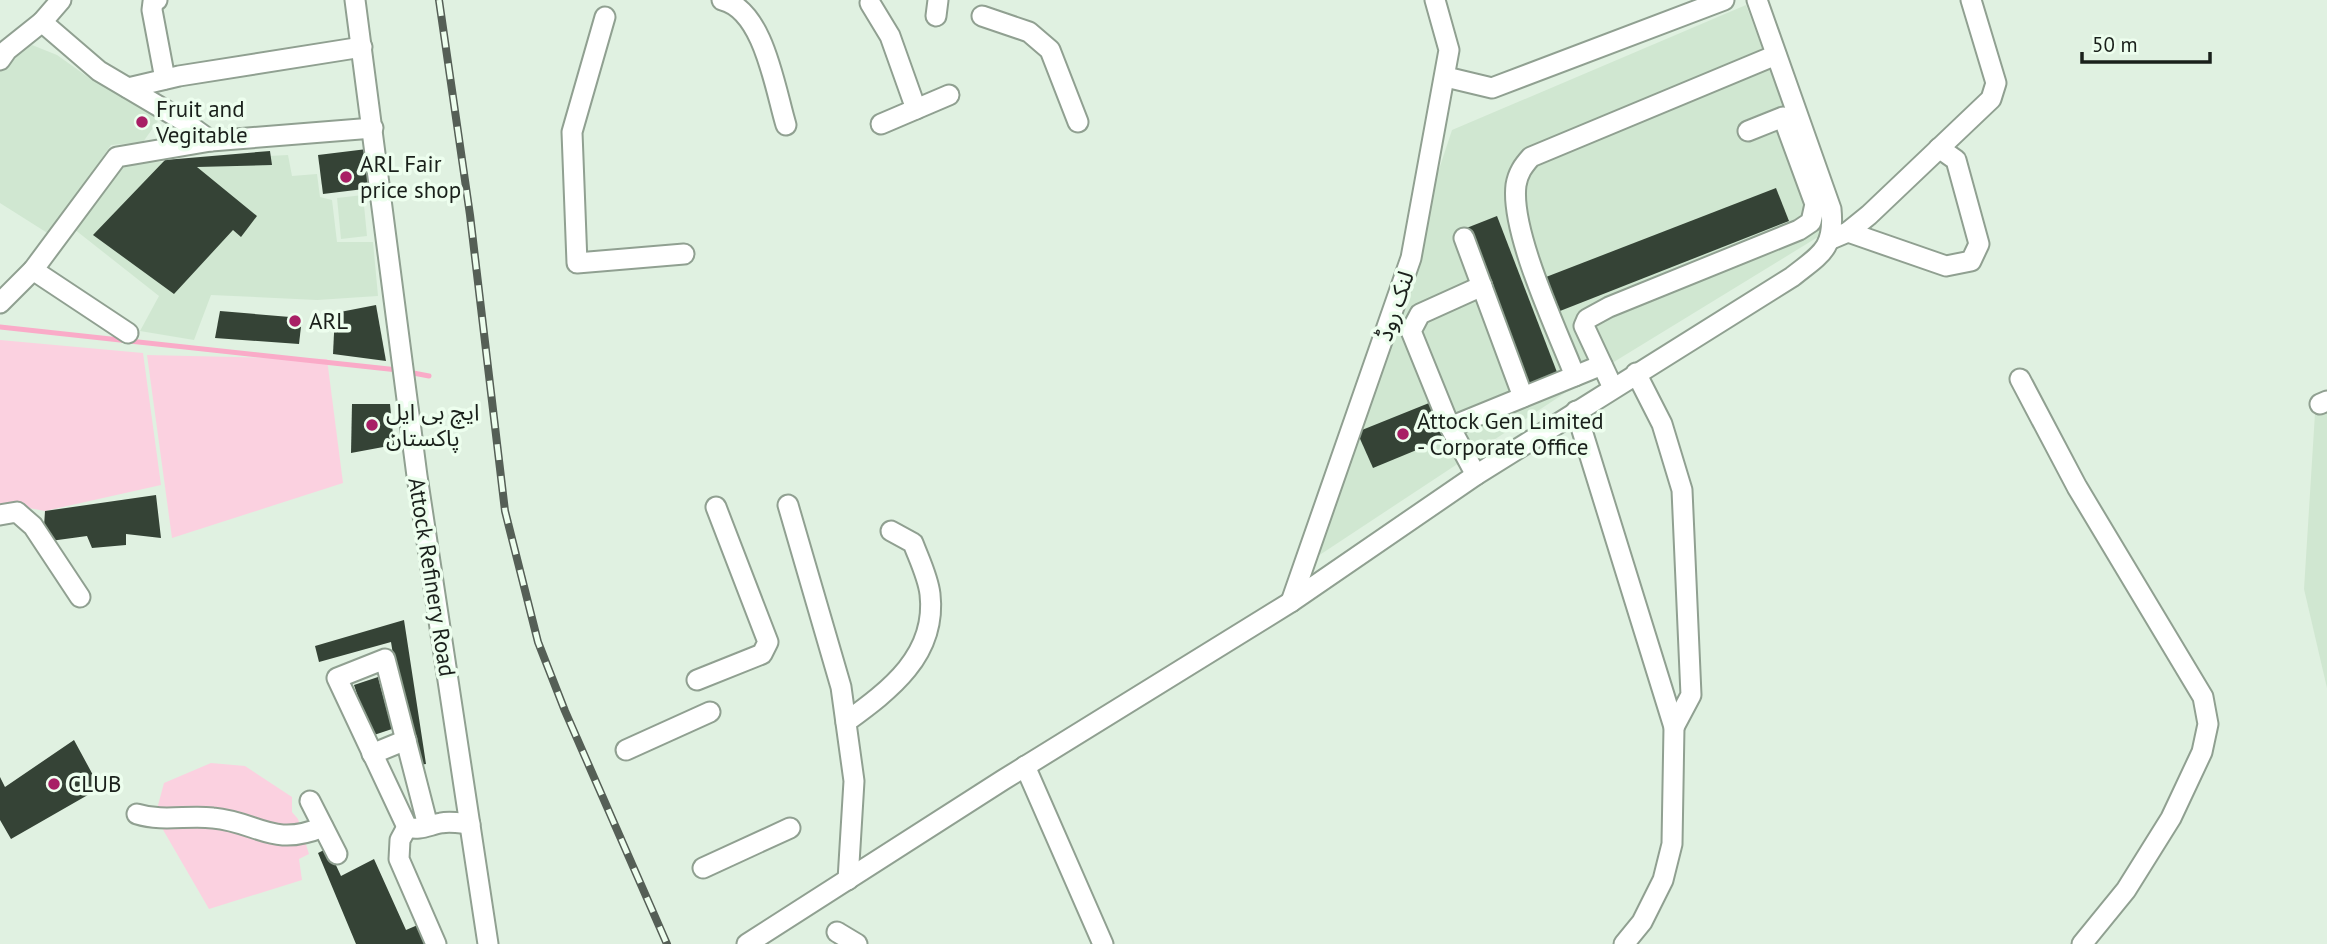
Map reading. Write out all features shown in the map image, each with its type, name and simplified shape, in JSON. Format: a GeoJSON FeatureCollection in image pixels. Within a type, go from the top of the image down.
{"type":"FeatureCollection","features":[{"type":"Feature","properties":{"kind":"street"},"geometry":{"type":"LineString","coordinates":[[157,0],[153,2],[152,10],[165,79]]}},
{"type":"Feature","properties":{"kind":"street","name":"Attock Refinery Road"},"geometry":{"type":"LineString","coordinates":[[355,0],[405,382],[488,944]]}},
{"type":"Feature","properties":{"kind":"street"},"geometry":{"type":"LineString","coordinates":[[722,0],[733,3],[759,35],[786,125]]}},
{"type":"Feature","properties":{"kind":"street","name":"لنک روڈ"},"geometry":{"type":"LineString","coordinates":[[1291,602],[1412,258],[1449,50],[1435,0]]}},
{"type":"Feature","properties":{"kind":"street"},"geometry":{"type":"LineString","coordinates":[[1446,77],[1492,88],[1724,0]]}},
{"type":"Feature","properties":{"kind":"street"},"geometry":{"type":"LineString","coordinates":[[747,944],[1025,766],[1291,602],[1475,475],[1792,277],[1821,255],[1834,232],[1831,209],[1757,0]]}},
{"type":"Feature","properties":{"kind":"street"},"geometry":{"type":"LineString","coordinates":[[1829,240],[1848,232],[1991,99],[1996,83],[1972,0]]}},
{"type":"Feature","properties":{"kind":"street"},"geometry":{"type":"LineString","coordinates":[[2,51],[42,22],[60,1]]}},
{"type":"Feature","properties":{"kind":"street"},"geometry":{"type":"LineString","coordinates":[[870,3],[890,36],[916,108]]}},
{"type":"Feature","properties":{"kind":"street"},"geometry":{"type":"LineString","coordinates":[[982,16],[1029,32],[1050,50],[1078,122]]}},
{"type":"Feature","properties":{"kind":"street"},"geometry":{"type":"LineString","coordinates":[[605,17],[572,132],[576,263],[684,254]]}},
{"type":"Feature","properties":{"kind":"street"},"geometry":{"type":"LineString","coordinates":[[42,22],[99,71],[182,120],[211,141]]}},
{"type":"Feature","properties":{"kind":"street"},"geometry":{"type":"LineString","coordinates":[[128,88],[165,79],[362,47]]}},
{"type":"Feature","properties":{"kind":"street"},"geometry":{"type":"LineString","coordinates":[[1575,376],[1523,234],[1516,192],[1519,171],[1531,157],[1776,55]]}},
{"type":"Feature","properties":{"kind":"street"},"geometry":{"type":"LineString","coordinates":[[881,124],[949,95]]}},
{"type":"Feature","properties":{"kind":"street"},"geometry":{"type":"LineString","coordinates":[[1613,388],[1584,326],[1587,320],[1609,307],[1799,230],[1811,222],[1815,214],[1812,192],[1783,117],[1748,131]]}},
{"type":"Feature","properties":{"kind":"street"},"geometry":{"type":"LineString","coordinates":[[0,303],[33,270],[117,157],[211,141],[373,128]]}},
{"type":"Feature","properties":{"kind":"street"},"geometry":{"type":"LineString","coordinates":[[1848,232],[1946,266],[1971,261],[1979,244],[1955,160],[1939,148]]}},
{"type":"Feature","properties":{"kind":"street"},"geometry":{"type":"LineString","coordinates":[[1464,238],[1523,397]]}},
{"type":"Feature","properties":{"kind":"street"},"geometry":{"type":"LineString","coordinates":[[33,270],[128,333]]}},
{"type":"Feature","properties":{"kind":"street"},"geometry":{"type":"LineString","coordinates":[[1475,475],[1450,427],[1411,331],[1420,314],[1482,286]]}},
{"type":"Feature","properties":{"kind":"street"},"geometry":{"type":"LineString","coordinates":[[1450,427],[1602,365]]}},
{"type":"Feature","properties":{"kind":"street"},"geometry":{"type":"LineString","coordinates":[[1636,373],[1662,424],[1682,490],[1691,695],[1674,727]]}},
{"type":"Feature","properties":{"kind":"street"},"geometry":{"type":"LineString","coordinates":[[2020,379],[2077,487],[2203,697],[2208,724],[2202,752],[2171,818],[2126,890],[2082,944]]}},
{"type":"Feature","properties":{"kind":"street"},"geometry":{"type":"LineString","coordinates":[[1576,411],[1674,727],[1672,844],[1663,880],[1642,922],[1625,944]]}},
{"type":"Feature","properties":{"kind":"street"},"geometry":{"type":"LineString","coordinates":[[788,505],[841,687],[854,781],[848,880]]}},
{"type":"Feature","properties":{"kind":"street"},"geometry":{"type":"LineString","coordinates":[[697,680],[762,654],[768,642],[716,508]]}},
{"type":"Feature","properties":{"kind":"street"},"geometry":{"type":"LineString","coordinates":[[0,515],[17,512],[33,526],[80,597]]}},
{"type":"Feature","properties":{"kind":"street"},"geometry":{"type":"LineString","coordinates":[[846,722],[898,682],[918,657],[930,618],[930,593],[913,543],[891,531]]}},
{"type":"Feature","properties":{"kind":"street"},"geometry":{"type":"LineString","coordinates":[[407,827],[337,678],[385,659],[428,826]]}},
{"type":"Feature","properties":{"kind":"street"},"geometry":{"type":"LineString","coordinates":[[626,750],[710,712]]}},
{"type":"Feature","properties":{"kind":"street"},"geometry":{"type":"LineString","coordinates":[[372,754],[406,740]]}},
{"type":"Feature","properties":{"kind":"street"},"geometry":{"type":"LineString","coordinates":[[1025,766],[1102,944]]}},
{"type":"Feature","properties":{"kind":"street"},"geometry":{"type":"LineString","coordinates":[[310,801],[337,854]]}},
{"type":"Feature","properties":{"kind":"street"},"geometry":{"type":"LineString","coordinates":[[137,814],[151,818],[223,819],[254,830],[285,836],[306,834],[323,827]]}},
{"type":"Feature","properties":{"kind":"street"},"geometry":{"type":"LineString","coordinates":[[407,827],[416,829],[442,822],[470,824]]}},
{"type":"Feature","properties":{"kind":"street"},"geometry":{"type":"LineString","coordinates":[[407,827],[400,840],[399,859],[436,944]]}},
{"type":"Feature","properties":{"kind":"street"},"geometry":{"type":"LineString","coordinates":[[703,868],[790,828]]}},
{"type":"Feature","properties":{"kind":"street"},"geometry":{"type":"LineString","coordinates":[[837,932],[857,944]]}},
{"type":"Feature","properties":{"kind":"shaded area"},"geometry":{"type":"Polygon","coordinates":[[[1746,5],[1831,229],[1586,379],[1309,562],[1452,130],[1746,5]]]}},
{"type":"Feature","properties":{"kind":"shaded area"},"geometry":{"type":"Polygon","coordinates":[[[32,45],[57,55],[92,80],[132,98],[160,118],[143,142],[111,145],[49,234],[0,203],[0,67],[9,56],[32,45]]]}},
{"type":"Feature","properties":{"kind":"shaded area"},"geometry":{"type":"Polygon","coordinates":[[[288,155],[292,176],[317,174],[320,197],[332,200],[337,242],[373,242],[378,296],[317,300],[211,295],[194,340],[140,331],[159,296],[74,229],[122,164],[288,155]]]}},
{"type":"Feature","properties":{"kind":"shaded area"},"geometry":{"type":"Polygon","coordinates":[[[363,195],[367,236],[341,239],[337,198],[363,195]]]}},
{"type":"Feature","properties":{"kind":"shaded area"},"geometry":{"type":"Polygon","coordinates":[[[0,340],[143,353],[161,485],[45,511],[19,506],[0,510],[0,340]]]}},
{"type":"Feature","properties":{"kind":"shaded area"},"geometry":{"type":"Polygon","coordinates":[[[147,355],[327,359],[343,483],[172,538],[147,355]]]}},
{"type":"Feature","properties":{"kind":"shaded area"},"geometry":{"type":"Polygon","coordinates":[[[2327,408],[2327,688],[2304,589],[2315,413],[2327,408]]]}},
{"type":"Feature","properties":{"kind":"shaded area"},"geometry":{"type":"Polygon","coordinates":[[[211,763],[245,766],[292,797],[292,812],[298,819],[309,854],[299,859],[302,880],[209,909],[162,828],[157,809],[164,783],[211,763]]]}},
{"type":"Feature","properties":{"kind":"building","name":"ARL Fair price shop"},"geometry":{"type":"Polygon","coordinates":[[[367,149],[372,188],[323,194],[318,155],[367,149]]]}},
{"type":"Feature","properties":{"kind":"building"},"geometry":{"type":"Polygon","coordinates":[[[270,151],[272,165],[197,167],[257,216],[241,237],[233,230],[174,294],[93,235],[165,160],[270,151]]]}},
{"type":"Feature","properties":{"kind":"building"},"geometry":{"type":"Polygon","coordinates":[[[1776,188],[1789,221],[1560,311],[1546,277],[1776,188]]]}},
{"type":"Feature","properties":{"kind":"building"},"geometry":{"type":"Polygon","coordinates":[[[1497,216],[1560,380],[1527,393],[1464,229],[1497,216]]]}},
{"type":"Feature","properties":{"kind":"building"},"geometry":{"type":"Polygon","coordinates":[[[376,305],[386,361],[333,354],[335,313],[376,305]]]}},
{"type":"Feature","properties":{"kind":"building"},"geometry":{"type":"Polygon","coordinates":[[[220,311],[302,318],[299,344],[215,338],[220,311]]]}},
{"type":"Feature","properties":{"kind":"building","name":"Attock Gen Limited - Corporate Office"},"geometry":{"type":"Polygon","coordinates":[[[1434,401],[1448,437],[1373,468],[1357,432],[1434,401]]]}},
{"type":"Feature","properties":{"kind":"building","name":"ایچ بی ایل پاکستان"},"geometry":{"type":"Polygon","coordinates":[[[352,404],[390,404],[394,445],[351,453],[352,404]]]}},
{"type":"Feature","properties":{"kind":"building"},"geometry":{"type":"Polygon","coordinates":[[[156,495],[161,538],[126,534],[126,545],[92,548],[87,536],[43,542],[45,511],[156,495]]]}},
{"type":"Feature","properties":{"kind":"building"},"geometry":{"type":"Polygon","coordinates":[[[404,620],[426,764],[411,766],[391,642],[319,662],[315,646],[404,620]]]}},
{"type":"Feature","properties":{"kind":"building"},"geometry":{"type":"Polygon","coordinates":[[[378,677],[392,729],[371,736],[354,685],[378,677]]]}},
{"type":"Feature","properties":{"kind":"building"},"geometry":{"type":"Polygon","coordinates":[[[74,740],[100,788],[11,839],[0,820],[0,777],[5,787],[74,740]]]}},
{"type":"Feature","properties":{"kind":"building"},"geometry":{"type":"Polygon","coordinates":[[[328,848],[341,876],[374,859],[406,930],[420,924],[426,944],[356,944],[318,853],[328,848]]]}},
{"type":"Feature","properties":{"kind":"waterway"},"geometry":{"type":"LineString","coordinates":[[0,327],[398,370]]}},
{"type":"Feature","properties":{"kind":"waterway"},"geometry":{"type":"LineString","coordinates":[[408,372],[429,376]]}},
{"type":"Feature","properties":{"kind":"railway"},"geometry":{"type":"LineString","coordinates":[[439,0],[470,215],[505,511],[538,642],[565,711],[667,944]]}},
{"type":"Feature","properties":{"kind":"place","name":"Fruit and Vegitable"},"geometry":{"type":"Point","coordinates":[142,122]}},
{"type":"Feature","properties":{"kind":"place","name":"ARL Fair price shop"},"geometry":{"type":"Point","coordinates":[346,177]}},
{"type":"Feature","properties":{"kind":"place","name":"ARL"},"geometry":{"type":"Point","coordinates":[295,321]}},
{"type":"Feature","properties":{"kind":"place","name":"ایچ بی ایل پاکستان"},"geometry":{"type":"Point","coordinates":[372,425]}},
{"type":"Feature","properties":{"kind":"place","name":"Attock Gen Limited - Corporate Office"},"geometry":{"type":"Point","coordinates":[1403,434]}},
{"type":"Feature","properties":{"kind":"place","name":"CLUB"},"geometry":{"type":"Point","coordinates":[54,784]}}]}
